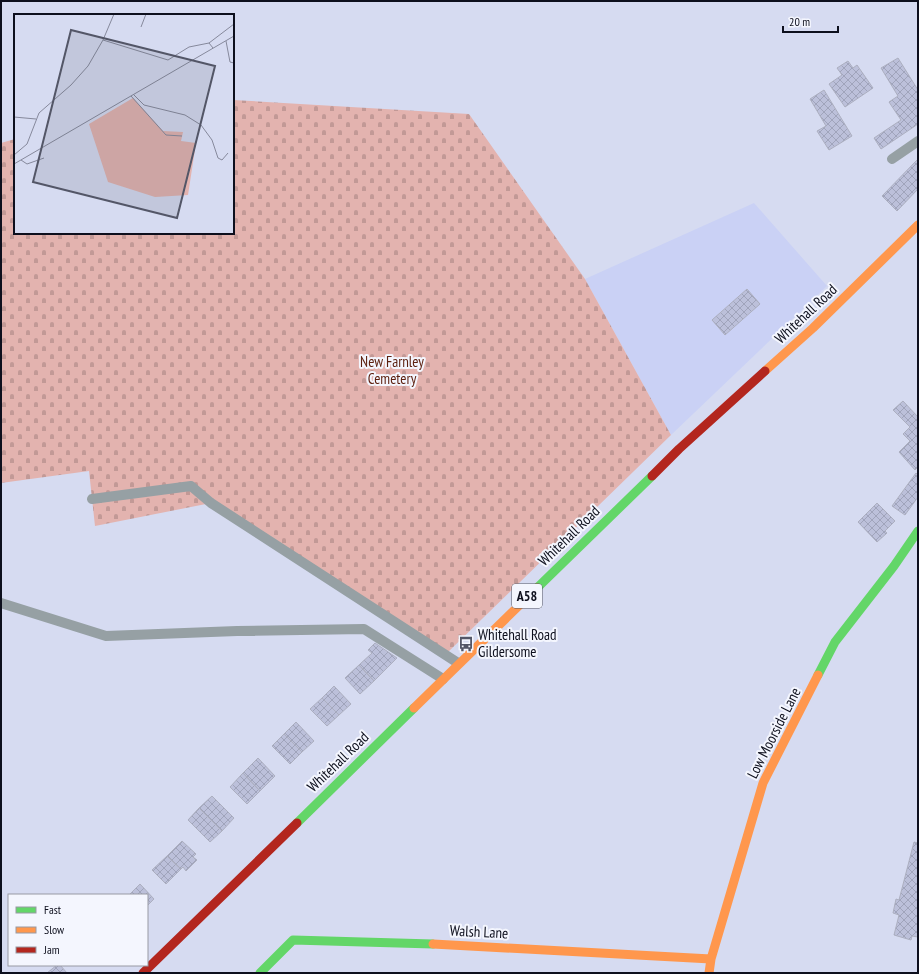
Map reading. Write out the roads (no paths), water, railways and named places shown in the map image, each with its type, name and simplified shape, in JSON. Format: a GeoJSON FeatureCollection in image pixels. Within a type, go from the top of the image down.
{"type":"FeatureCollection","features":[{"type":"Feature","properties":{"kind":"main road","name":"Whitehall Road"},"geometry":{"type":"LineString","coordinates":[[143,973],[458,663],[679,449],[813,328],[918,225]]}},
{"type":"Feature","properties":{"kind":"main road","name":"Low Moorside Lane"},"geometry":{"type":"LineString","coordinates":[[709,973],[711,959],[763,783],[835,642],[894,566],[918,531]]}},
{"type":"Feature","properties":{"kind":"main road","name":"Walsh Lane"},"geometry":{"type":"LineString","coordinates":[[260,973],[293,940],[432,944],[711,959]]}},
{"type":"Feature","properties":{"kind":"lane"},"geometry":{"type":"LineString","coordinates":[[892,159],[918,141]]}},
{"type":"Feature","properties":{"kind":"lane"},"geometry":{"type":"LineString","coordinates":[[92,499],[191,486],[211,503],[458,663]]}},
{"type":"Feature","properties":{"kind":"lane"},"geometry":{"type":"LineString","coordinates":[[1,603],[106,636],[237,631],[364,629],[443,678]]}},
{"type":"Feature","properties":{"kind":"place","name":"Whitehall Road Gildersome"},"geometry":{"type":"Point","coordinates":[466,644]}},
{"type":"Feature","properties":{"kind":"park label","name":"New Farnley Cemetery"},"geometry":{"type":"Point","coordinates":[392,370]}}]}
